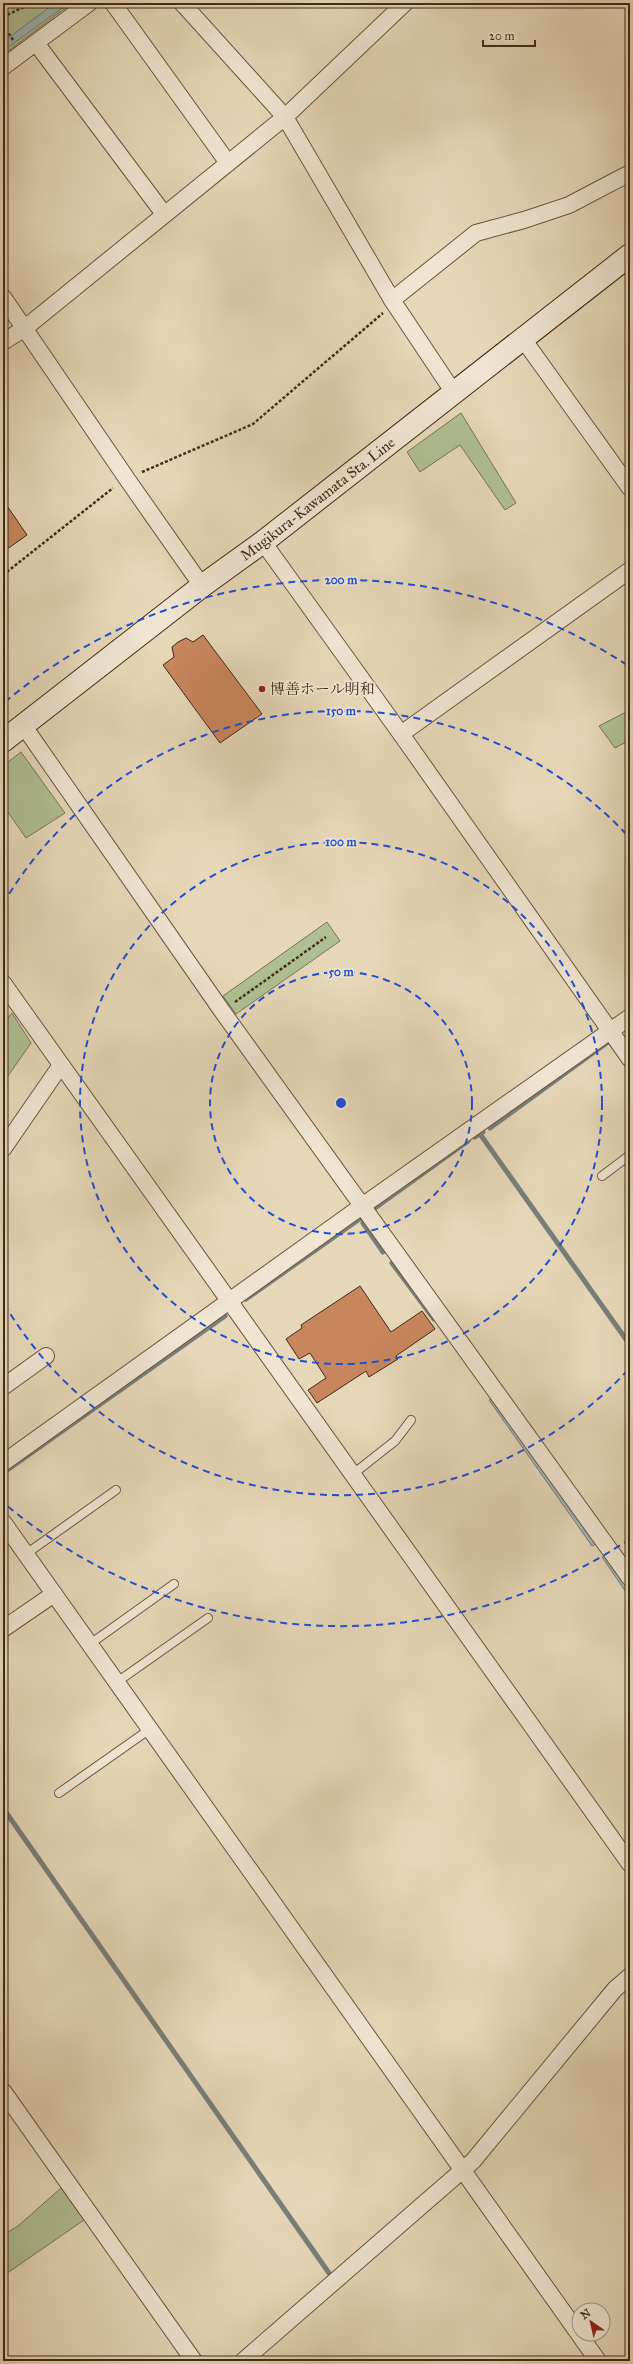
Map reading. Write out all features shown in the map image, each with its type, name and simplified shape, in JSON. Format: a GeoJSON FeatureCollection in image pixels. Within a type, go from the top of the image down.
{"type":"FeatureCollection","features":[{"type":"Feature","properties":{"kind":"main road","name":"Mugikura-Kawamata Sta. Line"},"geometry":{"type":"LineString","coordinates":[[3,741],[630,256]]}},
{"type":"Feature","properties":{"kind":"street"},"geometry":{"type":"LineString","coordinates":[[3,67],[89,3]]}},
{"type":"Feature","properties":{"kind":"street"},"geometry":{"type":"LineString","coordinates":[[113,3],[228,163]]}},
{"type":"Feature","properties":{"kind":"street"},"geometry":{"type":"LineString","coordinates":[[182,3],[285,118],[392,300],[454,393]]}},
{"type":"Feature","properties":{"kind":"street"},"geometry":{"type":"LineString","coordinates":[[3,342],[25,328],[164,214],[285,118],[405,3]]}},
{"type":"Feature","properties":{"kind":"street"},"geometry":{"type":"LineString","coordinates":[[36,43],[164,214]]}},
{"type":"Feature","properties":{"kind":"street"},"geometry":{"type":"LineString","coordinates":[[392,300],[476,233],[524,220],[569,204],[630,173]]}},
{"type":"Feature","properties":{"kind":"street"},"geometry":{"type":"LineString","coordinates":[[3,297],[202,586]]}},
{"type":"Feature","properties":{"kind":"street"},"geometry":{"type":"LineString","coordinates":[[523,339],[630,488]]}},
{"type":"Feature","properties":{"kind":"street"},"geometry":{"type":"LineString","coordinates":[[262,542],[401,734],[630,1059]]}},
{"type":"Feature","properties":{"kind":"street"},"geometry":{"type":"LineString","coordinates":[[401,734],[630,570]]}},
{"type":"Feature","properties":{"kind":"street"},"geometry":{"type":"LineString","coordinates":[[23,725],[222,1011],[362,1206],[495,1387],[630,1578]]}},
{"type":"Feature","properties":{"kind":"street"},"geometry":{"type":"LineString","coordinates":[[3,983],[630,1864]]}},
{"type":"Feature","properties":{"kind":"street"},"geometry":{"type":"LineString","coordinates":[[3,1464],[362,1206],[630,1017]]}},
{"type":"Feature","properties":{"kind":"street"},"geometry":{"type":"LineString","coordinates":[[3,1149],[61,1065]]}},
{"type":"Feature","properties":{"kind":"street"},"geometry":{"type":"LineString","coordinates":[[3,1387],[46,1356]]}},
{"type":"Feature","properties":{"kind":"street"},"geometry":{"type":"LineString","coordinates":[[3,1522],[598,2361]]}},
{"type":"Feature","properties":{"kind":"street"},"geometry":{"type":"LineString","coordinates":[[3,1629],[54,1594]]}},
{"type":"Feature","properties":{"kind":"street"},"geometry":{"type":"LineString","coordinates":[[243,2361],[473,2161],[615,1989],[630,1976]]}},
{"type":"Feature","properties":{"kind":"street"},"geometry":{"type":"LineString","coordinates":[[3,2091],[194,2361]]}},
{"type":"Feature","properties":{"kind":"lane"},"geometry":{"type":"LineString","coordinates":[[602,1176],[630,1155]]}},
{"type":"Feature","properties":{"kind":"lane"},"geometry":{"type":"LineString","coordinates":[[353,1474],[395,1441],[411,1420]]}},
{"type":"Feature","properties":{"kind":"lane"},"geometry":{"type":"LineString","coordinates":[[26,1554],[116,1490]]}},
{"type":"Feature","properties":{"kind":"lane"},"geometry":{"type":"LineString","coordinates":[[90,1644],[174,1584]]}},
{"type":"Feature","properties":{"kind":"lane"},"geometry":{"type":"LineString","coordinates":[[117,1682],[208,1618]]}},
{"type":"Feature","properties":{"kind":"lane"},"geometry":{"type":"LineString","coordinates":[[59,1793],[150,1729]]}},
{"type":"Feature","properties":{"kind":"path"},"geometry":{"type":"LineString","coordinates":[[3,17],[32,3]]}},
{"type":"Feature","properties":{"kind":"path"},"geometry":{"type":"LineString","coordinates":[[3,26],[15,42]]}},
{"type":"Feature","properties":{"kind":"path"},"geometry":{"type":"LineString","coordinates":[[3,575],[127,479],[253,424],[383,314],[392,300]]}},
{"type":"Feature","properties":{"kind":"path"},"geometry":{"type":"LineString","coordinates":[[222,1011],[326,937]]}},
{"type":"Feature","properties":{"kind":"green space"},"geometry":{"type":"Polygon","coordinates":[[[3,3],[72,3],[3,55],[3,3]]]}},
{"type":"Feature","properties":{"kind":"green space"},"geometry":{"type":"Polygon","coordinates":[[[461,413],[516,503],[505,510],[460,445],[420,472],[407,452],[461,413]]]}},
{"type":"Feature","properties":{"kind":"green space"},"geometry":{"type":"Polygon","coordinates":[[[630,710],[630,740],[615,748],[599,726],[630,710]]]}},
{"type":"Feature","properties":{"kind":"green space"},"geometry":{"type":"Polygon","coordinates":[[[21,752],[65,813],[26,838],[3,805],[3,766],[21,752]]]}},
{"type":"Feature","properties":{"kind":"green space"},"geometry":{"type":"Polygon","coordinates":[[[327,922],[340,941],[236,1014],[223,996],[327,922]]]}},
{"type":"Feature","properties":{"kind":"green space"},"geometry":{"type":"Polygon","coordinates":[[[12,1013],[31,1043],[3,1083],[3,1024],[12,1013]]]}},
{"type":"Feature","properties":{"kind":"green space"},"geometry":{"type":"Polygon","coordinates":[[[61,2188],[84,2220],[3,2276],[3,2235],[18,2226],[61,2188]]]}},
{"type":"Feature","properties":{"kind":"water"},"geometry":{"type":"Polygon","coordinates":[[[55,3],[69,3],[3,51],[3,42],[55,3]]]}},
{"type":"Feature","properties":{"kind":"water"},"geometry":{"type":"Polygon","coordinates":[[[494,1397],[596,1544],[592,1546],[489,1400],[494,1397]]]}},
{"type":"Feature","properties":{"kind":"water"},"geometry":{"type":"Polygon","coordinates":[[[606,1555],[630,1590],[630,1598],[602,1557],[606,1555]]]}},
{"type":"Feature","properties":{"kind":"building"},"geometry":{"type":"Polygon","coordinates":[[[3,500],[27,535],[3,552],[3,500]]]}},
{"type":"Feature","properties":{"kind":"building"},"geometry":{"type":"Polygon","coordinates":[[[203,635],[262,714],[220,743],[163,665],[174,657],[172,647],[178,642],[186,638],[193,642],[203,635]]]}},
{"type":"Feature","properties":{"kind":"building"},"geometry":{"type":"Polygon","coordinates":[[[360,1286],[391,1332],[422,1311],[435,1329],[396,1356],[398,1359],[369,1377],[366,1371],[317,1403],[308,1390],[326,1378],[310,1353],[299,1359],[286,1339],[302,1328],[301,1325],[360,1286]]]}},
{"type":"Feature","properties":{"kind":"waterway"},"geometry":{"type":"LineString","coordinates":[[490,1128],[608,1042]]}},
{"type":"Feature","properties":{"kind":"waterway"},"geometry":{"type":"LineString","coordinates":[[475,1137],[483,1132]]}},
{"type":"Feature","properties":{"kind":"waterway"},"geometry":{"type":"LineString","coordinates":[[480,1134],[630,1345]]}},
{"type":"Feature","properties":{"kind":"waterway"},"geometry":{"type":"LineString","coordinates":[[375,1208],[468,1141]]}},
{"type":"Feature","properties":{"kind":"waterway"},"geometry":{"type":"LineString","coordinates":[[246,1299],[361,1218]]}},
{"type":"Feature","properties":{"kind":"waterway"},"geometry":{"type":"LineString","coordinates":[[363,1223],[383,1252]]}},
{"type":"Feature","properties":{"kind":"waterway"},"geometry":{"type":"LineString","coordinates":[[392,1263],[434,1319]]}},
{"type":"Feature","properties":{"kind":"waterway"},"geometry":{"type":"LineString","coordinates":[[3,1473],[225,1316]]}},
{"type":"Feature","properties":{"kind":"waterway"},"geometry":{"type":"LineString","coordinates":[[3,1808],[329,2273]]}},
{"type":"Feature","properties":{"kind":"place","name":"博善ホール明和"},"geometry":{"type":"Point","coordinates":[262,689]}}]}
